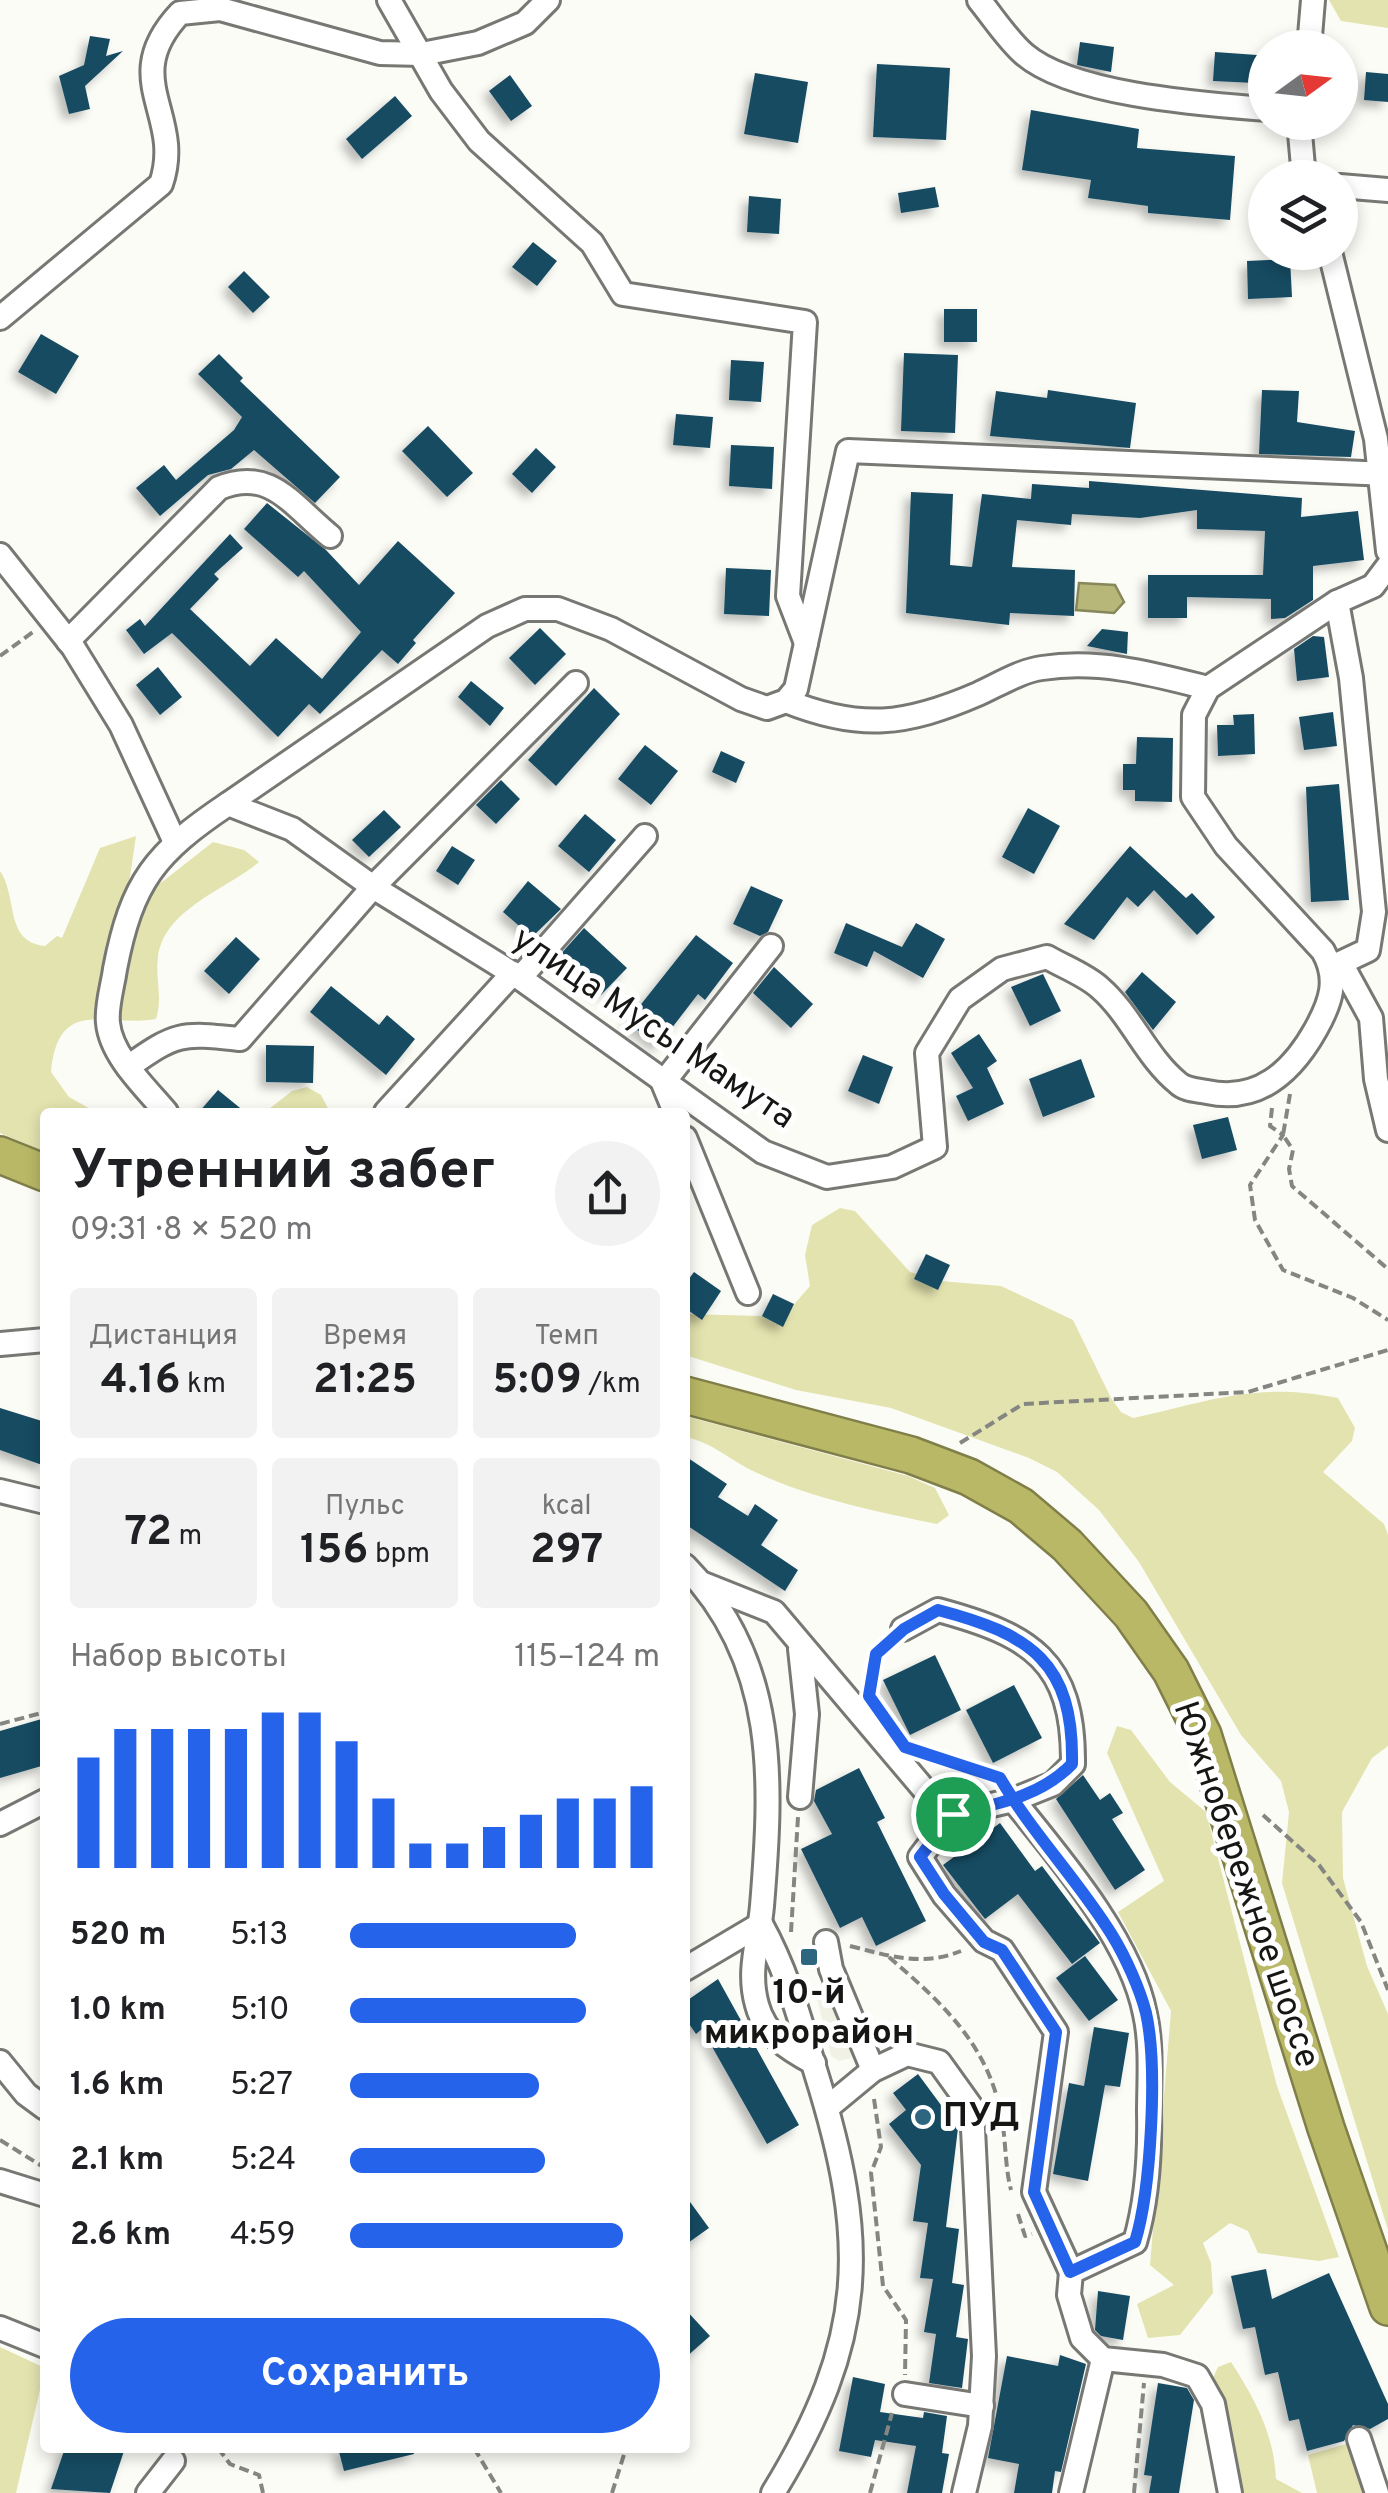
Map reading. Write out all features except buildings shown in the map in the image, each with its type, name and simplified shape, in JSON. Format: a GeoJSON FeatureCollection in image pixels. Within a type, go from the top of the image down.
{"type":"FeatureCollection","features":[{"type":"Feature","properties":{"kind":"highway"},"geometry":{"type":"LineString","coordinates":[[0,1155],[40,1171]]}},
{"type":"Feature","properties":{"kind":"highway"},"geometry":{"type":"LineString","coordinates":[[0,1175],[40,1190]]}},
{"type":"Feature","properties":{"kind":"highway","name":"Южнобережное шоссе"},"geometry":{"type":"LineString","coordinates":[[690,1375],[951,1448],[1034,1488],[1081,1527],[1144,1596],[1184,1653],[1216,1718],[1388,2254]]}},
{"type":"Feature","properties":{"kind":"highway","name":"Южнобережное шоссе"},"geometry":{"type":"LineString","coordinates":[[690,1396],[911,1456],[969,1478],[1021,1506],[1067,1544],[1131,1614],[1171,1671],[1203,1735],[1326,2128],[1388,2308]]}},
{"type":"Feature","properties":{"kind":"street"},"geometry":{"type":"LineString","coordinates":[[389,0],[441,91],[478,141],[592,243],[623,294],[805,322],[788,596],[806,643]]}},
{"type":"Feature","properties":{"kind":"street"},"geometry":{"type":"LineString","coordinates":[[0,318],[160,184],[170,158],[149,68],[159,35],[180,13],[220,10],[380,54],[422,54],[478,42],[525,23],[548,0]]}},
{"type":"Feature","properties":{"kind":"street"},"geometry":{"type":"LineString","coordinates":[[979,0],[1026,56],[1084,83],[1194,103],[1248,107]]}},
{"type":"Feature","properties":{"kind":"street"},"geometry":{"type":"LineString","coordinates":[[1358,188],[1388,190]]}},
{"type":"Feature","properties":{"kind":"street"},"geometry":{"type":"LineString","coordinates":[[1335,270],[1385,474],[1388,551]]}},
{"type":"Feature","properties":{"kind":"street"},"geometry":{"type":"LineString","coordinates":[[163,1108],[128,1067],[108,1024],[120,944],[139,884],[174,840],[487,626],[526,609],[558,610],[611,629],[741,699],[766,708],[786,702],[796,689],[848,451],[1385,474]]}},
{"type":"Feature","properties":{"kind":"street"},"geometry":{"type":"LineString","coordinates":[[68,641],[155,548],[219,488],[232,482],[244,478],[265,483],[330,536]]}},
{"type":"Feature","properties":{"kind":"street"},"geometry":{"type":"LineString","coordinates":[[0,554],[68,641],[121,725],[174,840]]}},
{"type":"Feature","properties":{"kind":"street"},"geometry":{"type":"LineString","coordinates":[[1388,566],[1373,586],[1337,602],[1208,688],[1194,715],[1194,796],[1226,846],[1337,965],[1372,1018],[1376,1079],[1388,1130]]}},
{"type":"Feature","properties":{"kind":"street"},"geometry":{"type":"LineString","coordinates":[[1337,602],[1351,678],[1378,946],[1337,965]]}},
{"type":"Feature","properties":{"kind":"street"},"geometry":{"type":"LineString","coordinates":[[786,702],[822,716],[893,723],[948,706],[1038,668],[1092,664],[1208,688]]}},
{"type":"Feature","properties":{"kind":"street"},"geometry":{"type":"LineString","coordinates":[[128,1067],[168,1038],[192,1034],[240,1039],[373,887],[576,683]]}},
{"type":"Feature","properties":{"kind":"street","name":"улица Мусы Мамута"},"geometry":{"type":"LineString","coordinates":[[228,804],[292,829],[373,887],[517,976],[763,1152],[828,1177],[892,1168],[934,1147],[927,1053],[960,999],[1002,970],[1047,957],[1100,988],[1149,1053],[1181,1087],[1234,1098],[1263,1086],[1302,1054],[1334,989],[1337,965]]}},
{"type":"Feature","properties":{"kind":"street"},"geometry":{"type":"LineString","coordinates":[[390,1108],[645,836]]}},
{"type":"Feature","properties":{"kind":"street"},"geometry":{"type":"LineString","coordinates":[[672,1108],[663,1084],[771,946]]}},
{"type":"Feature","properties":{"kind":"street"},"geometry":{"type":"LineString","coordinates":[[690,1150],[748,1293]]}},
{"type":"Feature","properties":{"kind":"street"},"geometry":{"type":"LineString","coordinates":[[0,1344],[40,1340]]}},
{"type":"Feature","properties":{"kind":"street"},"geometry":{"type":"LineString","coordinates":[[0,1491],[40,1501]]}},
{"type":"Feature","properties":{"kind":"street"},"geometry":{"type":"LineString","coordinates":[[693,1574],[774,1612],[800,1649],[939,1808],[953,1814],[1012,1800],[1053,1784],[1072,1764],[1073,1718],[1058,1684],[1036,1652],[1019,1636],[938,1610],[904,1629]]}},
{"type":"Feature","properties":{"kind":"street"},"geometry":{"type":"LineString","coordinates":[[693,1574],[734,1636],[758,1690],[770,1801],[761,1924],[750,1972],[758,2008],[778,2042],[814,2064]]}},
{"type":"Feature","properties":{"kind":"street"},"geometry":{"type":"LineString","coordinates":[[800,1649],[807,1714],[800,1797]]}},
{"type":"Feature","properties":{"kind":"street"},"geometry":{"type":"LineString","coordinates":[[1012,1800],[1066,1865],[1114,1939],[1146,2012],[1150,2141],[1144,2214],[1135,2242],[1070,2272]]}},
{"type":"Feature","properties":{"kind":"street"},"geometry":{"type":"LineString","coordinates":[[0,1824],[40,1804]]}},
{"type":"Feature","properties":{"kind":"street"},"geometry":{"type":"LineString","coordinates":[[953,1814],[920,1857],[944,1894],[984,1942],[1002,1950],[1056,2032],[1034,2192],[1070,2272],[1069,2294],[1082,2338],[1104,2359],[1197,2376],[1213,2404],[1230,2493]]}},
{"type":"Feature","properties":{"kind":"street"},"geometry":{"type":"LineString","coordinates":[[761,1924],[797,1999],[827,2108],[852,2228],[846,2334],[830,2388],[773,2493]]}},
{"type":"Feature","properties":{"kind":"street"},"geometry":{"type":"LineString","coordinates":[[690,1966],[761,1924]]}},
{"type":"Feature","properties":{"kind":"street"},"geometry":{"type":"LineString","coordinates":[[826,1942],[866,2075]]}},
{"type":"Feature","properties":{"kind":"street"},"geometry":{"type":"LineString","coordinates":[[714,1954],[750,1972]]}},
{"type":"Feature","properties":{"kind":"street"},"geometry":{"type":"LineString","coordinates":[[827,2108],[866,2075],[907,2054],[939,2062],[972,2108],[984,2356],[982,2406],[964,2493]]}},
{"type":"Feature","properties":{"kind":"street"},"geometry":{"type":"LineString","coordinates":[[0,2062],[26,2094],[40,2104]]}},
{"type":"Feature","properties":{"kind":"street"},"geometry":{"type":"LineString","coordinates":[[0,2181],[40,2194]]}},
{"type":"Feature","properties":{"kind":"street"},"geometry":{"type":"LineString","coordinates":[[0,2328],[40,2344]]}},
{"type":"Feature","properties":{"kind":"street"},"geometry":{"type":"LineString","coordinates":[[1071,2493],[1104,2359]]}},
{"type":"Feature","properties":{"kind":"street"},"geometry":{"type":"LineString","coordinates":[[905,2394],[982,2406]]}},
{"type":"Feature","properties":{"kind":"street"},"geometry":{"type":"LineString","coordinates":[[1359,2440],[1377,2493]]}},
{"type":"Feature","properties":{"kind":"street"},"geometry":{"type":"LineString","coordinates":[[148,2493],[173,2461]]}},
{"type":"Feature","properties":{"kind":"path"},"geometry":{"type":"LineString","coordinates":[[0,656],[17,646]]}},
{"type":"Feature","properties":{"kind":"path"},"geometry":{"type":"LineString","coordinates":[[1285,1070],[1290,1092],[1284,1135],[1250,1186],[1256,1220],[1283,1270],[1352,1298],[1388,1320]]}},
{"type":"Feature","properties":{"kind":"path"},"geometry":{"type":"LineString","coordinates":[[1263,1086],[1272,1104],[1270,1126],[1284,1135],[1293,1150],[1288,1168],[1292,1186],[1388,1269]]}},
{"type":"Feature","properties":{"kind":"path"},"geometry":{"type":"LineString","coordinates":[[951,1448],[1023,1404],[1248,1392],[1388,1350]]}},
{"type":"Feature","properties":{"kind":"path"},"geometry":{"type":"LineString","coordinates":[[869,1696],[876,1654],[904,1629]]}},
{"type":"Feature","properties":{"kind":"path"},"geometry":{"type":"LineString","coordinates":[[0,1724],[40,1713]]}},
{"type":"Feature","properties":{"kind":"path"},"geometry":{"type":"LineString","coordinates":[[920,1752],[1000,1778],[1012,1800]]}},
{"type":"Feature","properties":{"kind":"path"},"geometry":{"type":"LineString","coordinates":[[776,1952],[792,1932],[800,1797]]}},
{"type":"Feature","properties":{"kind":"path"},"geometry":{"type":"LineString","coordinates":[[1263,1815],[1319,1865],[1362,1922],[1388,1990]]}},
{"type":"Feature","properties":{"kind":"path"},"geometry":{"type":"LineString","coordinates":[[826,1942],[874,1955],[934,1962],[984,1942]]}},
{"type":"Feature","properties":{"kind":"path"},"geometry":{"type":"LineString","coordinates":[[866,2075],[874,2097],[881,2146],[871,2173],[883,2286],[906,2320],[905,2394],[896,2398],[870,2493]]}},
{"type":"Feature","properties":{"kind":"path"},"geometry":{"type":"LineString","coordinates":[[0,2140],[40,2165]]}},
{"type":"Feature","properties":{"kind":"path"},"geometry":{"type":"LineString","coordinates":[[1134,2493],[1146,2364]]}},
{"type":"Feature","properties":{"kind":"path"},"geometry":{"type":"LineString","coordinates":[[222,2453],[230,2464],[259,2475],[263,2493]]}},
{"type":"Feature","properties":{"kind":"path"},"geometry":{"type":"LineString","coordinates":[[477,2453],[501,2493]]}},
{"type":"Feature","properties":{"kind":"path"},"geometry":{"type":"LineString","coordinates":[[612,2493],[624,2453]]}},
{"type":"Feature","properties":{"kind":"shaded area"},"geometry":{"type":"Polygon","coordinates":[[[1079,583],[1115,585],[1124,602],[1114,613],[1076,610],[1079,583]]]}},
{"type":"Feature","properties":{"kind":"shaded area"},"geometry":{"type":"Polygon","coordinates":[[[831,1990],[849,2021],[851,2058],[839,2061],[831,2056],[816,1994],[831,1990]]]}},
{"type":"Feature","properties":{"kind":"green space"},"geometry":{"type":"Polygon","coordinates":[[[1329,0],[1388,0],[1388,28],[1341,21],[1329,0]]]}},
{"type":"Feature","properties":{"kind":"green space"},"geometry":{"type":"Polygon","coordinates":[[[136,836],[125,911],[213,842],[244,850],[259,862],[184,913],[172,926],[158,957],[156,1019],[88,1020],[63,1032],[51,1072],[69,1097],[89,1108],[40,1108],[40,1150],[0,1133],[0,871],[17,927],[32,943],[45,946],[57,936],[62,938],[100,848],[136,836]]]}},
{"type":"Feature","properties":{"kind":"green space"},"geometry":{"type":"Polygon","coordinates":[[[307,1087],[321,1095],[328,1108],[270,1108],[292,1091],[307,1087]]]}},
{"type":"Feature","properties":{"kind":"green space"},"geometry":{"type":"Polygon","coordinates":[[[840,1208],[855,1211],[910,1272],[940,1281],[1001,1286],[1073,1320],[1111,1398],[1121,1412],[1133,1418],[1235,1395],[1283,1392],[1338,1398],[1355,1428],[1352,1441],[1323,1472],[1384,1524],[1388,1535],[1388,1746],[1372,1758],[1342,1812],[1343,1878],[1367,1966],[1388,2014],[1388,2230],[1282,1883],[1289,1812],[1281,1781],[1241,1735],[1139,1562],[1099,1510],[1057,1472],[1029,1458],[891,1408],[796,1390],[690,1357],[690,1314],[762,1316],[790,1309],[810,1286],[805,1255],[812,1225],[840,1208]]]}},
{"type":"Feature","properties":{"kind":"green space"},"geometry":{"type":"Polygon","coordinates":[[[690,1417],[908,1476],[935,1488],[949,1515],[937,1524],[799,1490],[746,1468],[690,1439],[690,1417]]]}},
{"type":"Feature","properties":{"kind":"green space"},"geometry":{"type":"Polygon","coordinates":[[[1117,1726],[1131,1730],[1170,1782],[1206,1812],[1277,2086],[1339,2257],[1319,2261],[1258,2253],[1248,2231],[1230,2223],[1203,2243],[1211,2263],[1213,2293],[1180,2335],[1148,2338],[1137,2304],[1174,2285],[1150,2265],[1171,2011],[1118,1912],[1164,1881],[1107,1753],[1117,1726]]]}},
{"type":"Feature","properties":{"kind":"green space"},"geometry":{"type":"Polygon","coordinates":[[[0,2347],[40,2366],[40,2390],[16,2493],[0,2493],[0,2347]]]}},
{"type":"Feature","properties":{"kind":"green space"},"geometry":{"type":"Polygon","coordinates":[[[1231,2362],[1262,2418],[1272,2447],[1276,2479],[1302,2493],[1242,2493],[1226,2446],[1221,2396],[1213,2378],[1218,2367],[1231,2362]]]}},
{"type":"Feature","properties":{"kind":"green space"},"geometry":{"type":"Polygon","coordinates":[[[1353,2442],[1366,2493],[1317,2493],[1308,2455],[1353,2442]]]}},
{"type":"Feature","properties":{"kind":"place","name":"10-й микрорайон"},"geometry":{"type":"Point","coordinates":[809,1957]}},
{"type":"Feature","properties":{"kind":"place","name":"ПУД"},"geometry":{"type":"Point","coordinates":[923,2117]}},
{"type":"Feature","properties":{"kind":"route"},"geometry":{"type":"LineString","coordinates":[[953,1814],[920,1857],[944,1894],[984,1942],[1002,1950],[1056,2032],[1034,2192],[1070,2272],[1135,2242],[1144,2214],[1150,2141],[1146,2012],[1114,1939],[1066,1865],[1012,1800],[1000,1778],[905,1747],[869,1696],[876,1654],[904,1629],[938,1610],[1019,1636],[1036,1652],[1058,1684],[1073,1718],[1072,1764],[1053,1784],[1012,1800],[953,1814]]}}]}
